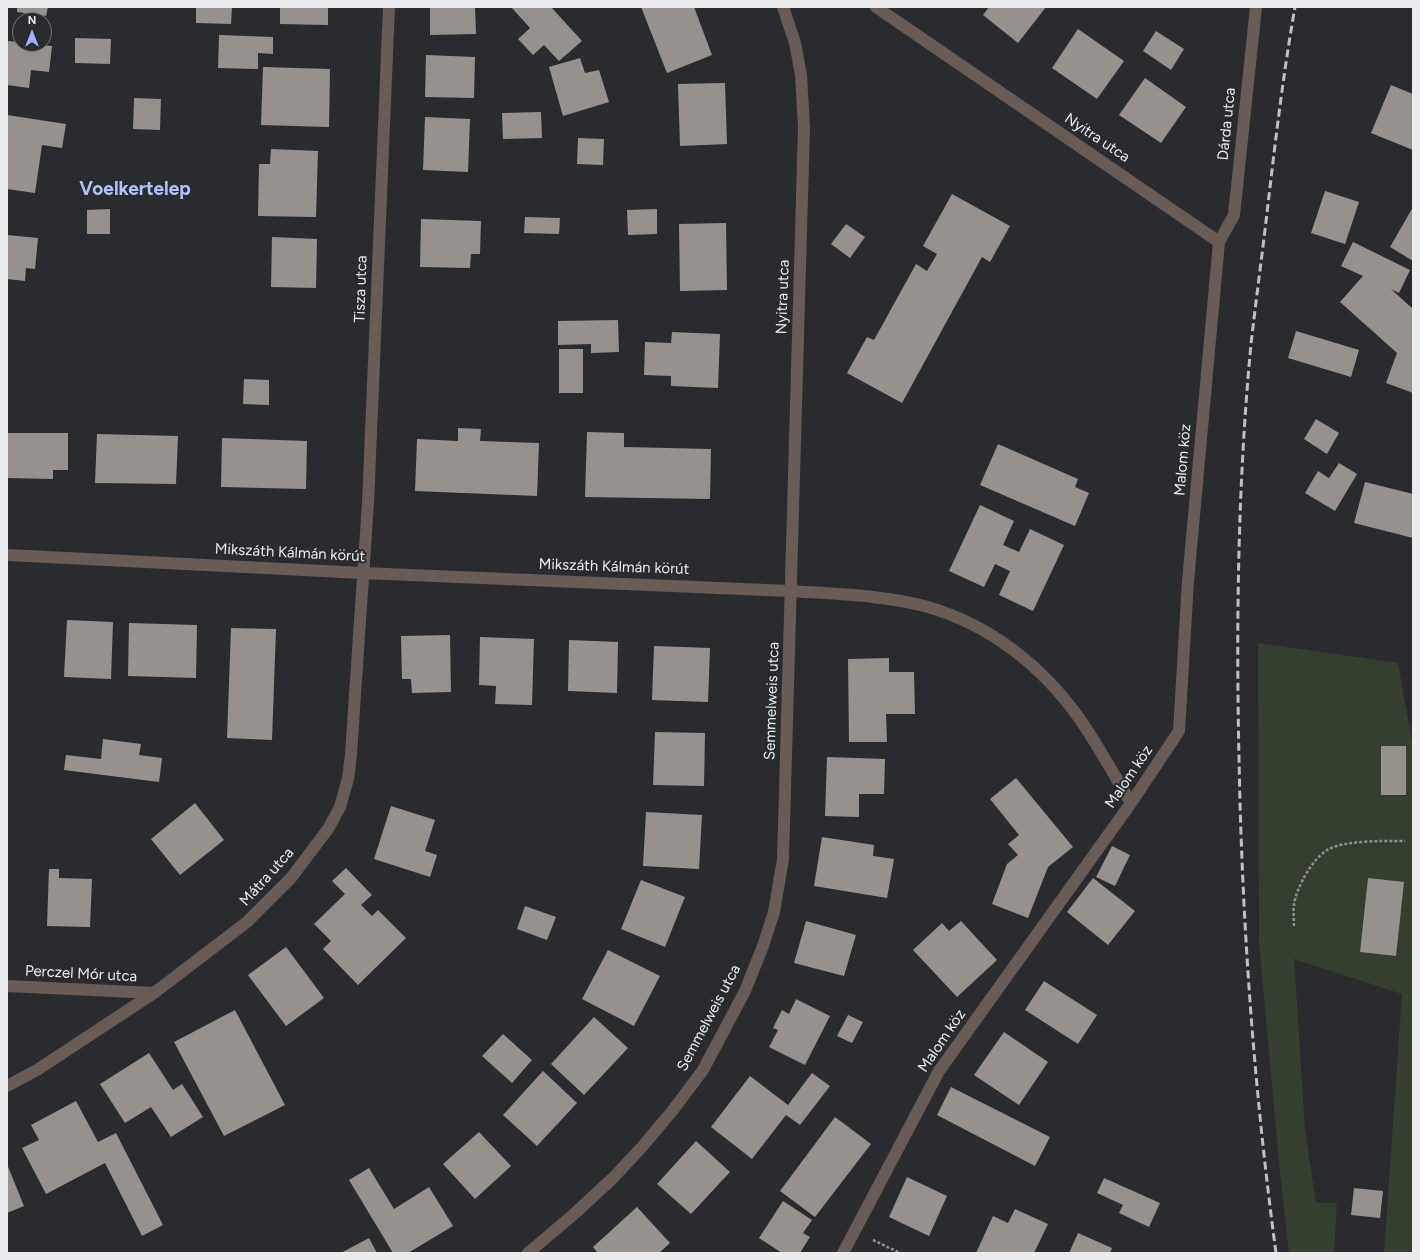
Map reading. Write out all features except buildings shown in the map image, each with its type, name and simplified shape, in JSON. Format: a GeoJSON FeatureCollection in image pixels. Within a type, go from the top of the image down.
{"type":"FeatureCollection","features":[{"type":"Feature","properties":{"kind":"street","name":"Tisza utca"},"geometry":{"type":"LineString","coordinates":[[363,573],[369,495],[389,7]]}},
{"type":"Feature","properties":{"kind":"street","name":"Nyitra utca"},"geometry":{"type":"LineString","coordinates":[[782,7],[795,43],[801,75],[804,127],[790,591]]}},
{"type":"Feature","properties":{"kind":"street","name":"Nyitra utca"},"geometry":{"type":"LineString","coordinates":[[876,7],[1220,242]]}},
{"type":"Feature","properties":{"kind":"street","name":"Dárda utca"},"geometry":{"type":"LineString","coordinates":[[1220,242],[1234,215],[1256,7]]}},
{"type":"Feature","properties":{"kind":"street","name":"Malom köz"},"geometry":{"type":"LineString","coordinates":[[843,1253],[938,1071],[1131,804],[1179,731],[1188,581],[1220,242]]}},
{"type":"Feature","properties":{"kind":"street","name":"Mikszáth Kálmán körút"},"geometry":{"type":"LineString","coordinates":[[7,555],[363,573],[846,594],[888,599],[928,607],[957,617],[978,627],[1005,644],[1029,663],[1056,689],[1079,719],[1131,804]]}},
{"type":"Feature","properties":{"kind":"street","name":"Mátra utca"},"geometry":{"type":"LineString","coordinates":[[7,1086],[37,1070],[154,993],[248,922],[291,878],[328,829],[340,807],[348,779],[352,754],[363,573]]}},
{"type":"Feature","properties":{"kind":"street","name":"Semmelweis utca"},"geometry":{"type":"LineString","coordinates":[[528,1253],[573,1216],[613,1178],[642,1147],[673,1110],[706,1064],[745,991],[763,946],[774,912],[783,859],[790,591]]}},
{"type":"Feature","properties":{"kind":"street","name":"Perczel Mór utca"},"geometry":{"type":"LineString","coordinates":[[7,986],[154,993]]}},
{"type":"Feature","properties":{"kind":"path"},"geometry":{"type":"LineString","coordinates":[[1294,926],[1294,904],[1302,882],[1316,861],[1329,849],[1352,843],[1405,841]]}},
{"type":"Feature","properties":{"kind":"path"},"geometry":{"type":"LineString","coordinates":[[855,1230],[900,1253]]}},
{"type":"Feature","properties":{"kind":"green space"},"geometry":{"type":"Polygon","coordinates":[[[1258,643],[1398,663],[1413,747],[1413,1253],[1384,1253],[1402,994],[1294,959],[1305,1129],[1316,1203],[1337,1203],[1334,1253],[1289,1253],[1280,1173],[1259,942],[1258,643]]]}},
{"type":"Feature","properties":{"kind":"railway"},"geometry":{"type":"LineString","coordinates":[[1276,1253],[1261,1130],[1246,944],[1239,758],[1238,602],[1243,447],[1251,344],[1280,110],[1295,7]]}},
{"type":"Feature","properties":{"kind":"district","name":"Voelkertelep"},"geometry":{"type":"Point","coordinates":[135,189]}}]}
